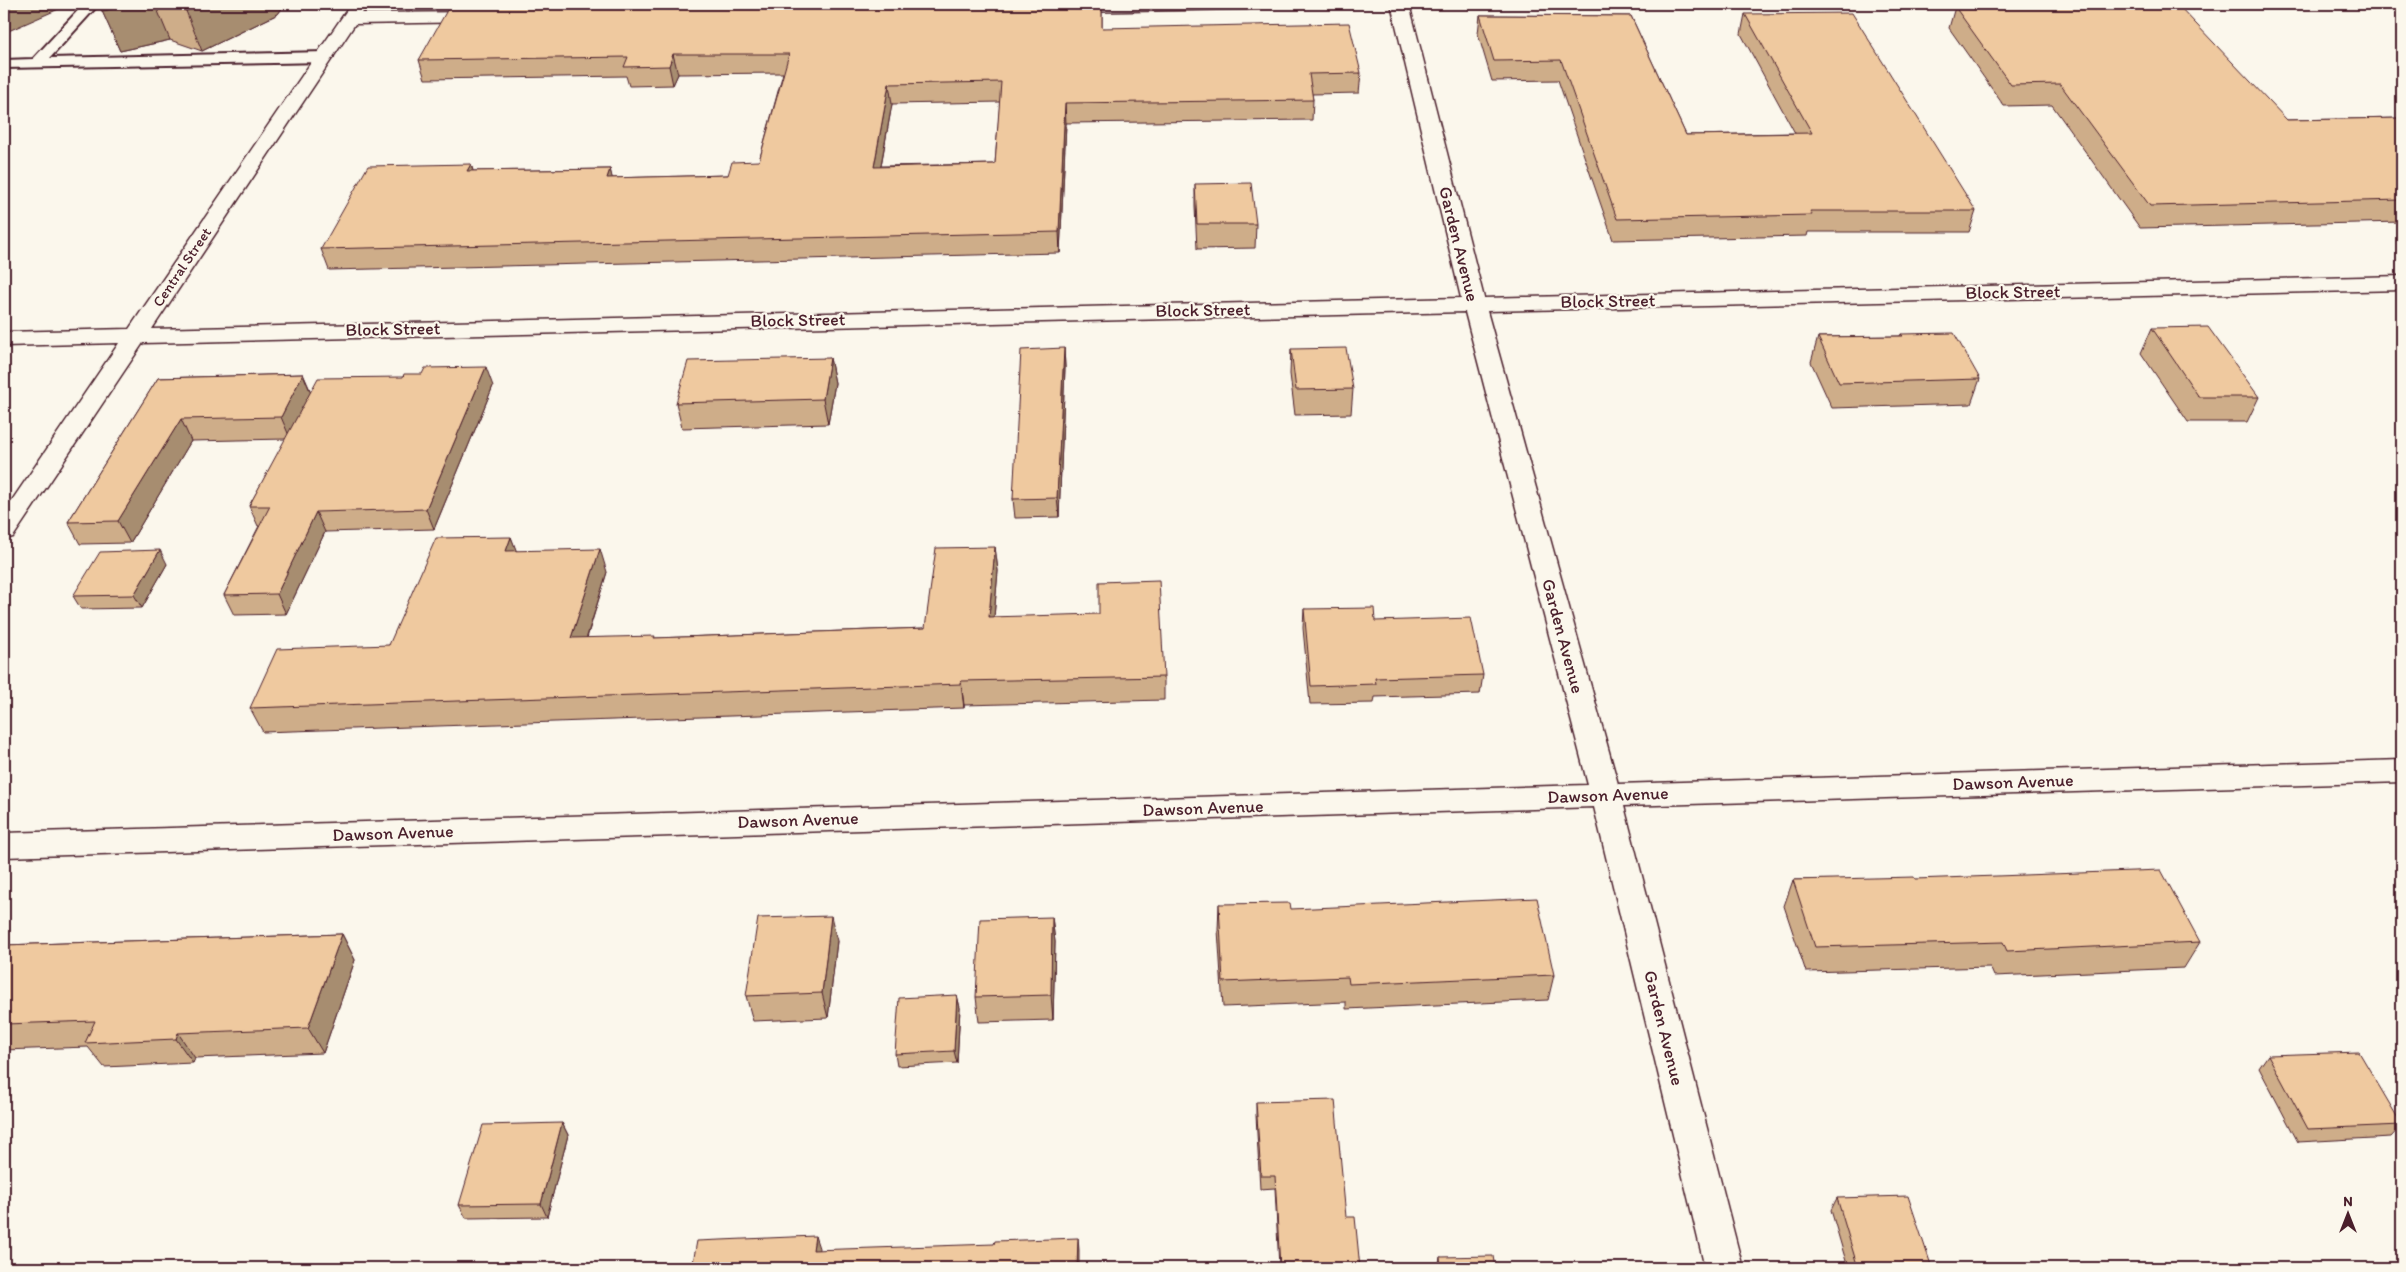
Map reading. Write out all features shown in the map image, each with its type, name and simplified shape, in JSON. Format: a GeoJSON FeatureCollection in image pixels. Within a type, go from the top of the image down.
{"type":"FeatureCollection","features":[{"type":"Feature","properties":{"kind":"street"},"geometry":{"type":"LineString","coordinates":[[1048,7],[1247,4]]}},
{"type":"Feature","properties":{"kind":"street","name":"Garden Avenue"},"geometry":{"type":"LineString","coordinates":[[1400,4],[1474,304],[1606,795],[1724,1268]]}},
{"type":"Feature","properties":{"kind":"street"},"geometry":{"type":"LineString","coordinates":[[355,12],[500,17]]}},
{"type":"Feature","properties":{"kind":"street","name":"Central Street"},"geometry":{"type":"LineString","coordinates":[[4,531],[135,334],[355,12]]}},
{"type":"Feature","properties":{"kind":"street","name":"Block Street"},"geometry":{"type":"LineString","coordinates":[[4,339],[135,334],[2402,283]]}},
{"type":"Feature","properties":{"kind":"street","name":"Dawson Avenue"},"geometry":{"type":"LineString","coordinates":[[4,845],[2402,771]]}},
{"type":"Feature","properties":{"kind":"lane"},"geometry":{"type":"LineString","coordinates":[[37,63],[92,4]]}},
{"type":"Feature","properties":{"kind":"lane"},"geometry":{"type":"LineString","coordinates":[[4,64],[325,58]]}},
{"type":"Feature","properties":{"kind":"building"},"geometry":{"type":"Polygon","coordinates":[[[99,4],[134,4],[102,11],[99,4]]]}},
{"type":"Feature","properties":{"kind":"building"},"geometry":{"type":"Polygon","coordinates":[[[166,4],[200,4],[186,11],[166,4]]]}},
{"type":"Feature","properties":{"kind":"building"},"geometry":{"type":"Polygon","coordinates":[[[1102,4],[1102,28],[1349,23],[1361,73],[1309,74],[1313,100],[1065,103],[1059,232],[321,249],[368,166],[471,164],[467,171],[610,169],[607,178],[728,175],[732,162],[759,161],[789,54],[673,54],[669,66],[624,67],[628,57],[419,60],[450,5],[1102,4]],[[1001,82],[889,84],[874,167],[995,164],[1001,82]]]}},
{"type":"Feature","properties":{"kind":"building"},"geometry":{"type":"Polygon","coordinates":[[[2178,5],[2287,120],[2402,118],[2402,200],[2150,206],[2060,84],[2011,85],[1955,7],[2178,5]]]}},
{"type":"Feature","properties":{"kind":"building"},"geometry":{"type":"Polygon","coordinates":[[[1852,13],[1976,211],[1810,211],[1812,215],[1617,219],[1561,60],[1494,61],[1480,15],[1631,16],[1686,135],[1812,133],[1745,14],[1852,13]]]}},
{"type":"Feature","properties":{"kind":"building"},"geometry":{"type":"Polygon","coordinates":[[[1251,183],[1256,224],[1197,224],[1195,184],[1251,183]]]}},
{"type":"Feature","properties":{"kind":"building"},"geometry":{"type":"Polygon","coordinates":[[[2208,327],[2259,397],[2199,397],[2152,328],[2208,327]]]}},
{"type":"Feature","properties":{"kind":"building"},"geometry":{"type":"Polygon","coordinates":[[[1954,333],[1980,379],[1839,383],[1818,337],[1903,336],[1901,334],[1954,333]]]}},
{"type":"Feature","properties":{"kind":"building"},"geometry":{"type":"Polygon","coordinates":[[[1064,348],[1057,498],[1013,499],[1021,350],[1064,348]]]}},
{"type":"Feature","properties":{"kind":"building"},"geometry":{"type":"Polygon","coordinates":[[[1346,348],[1353,389],[1296,390],[1291,349],[1346,348]]]}},
{"type":"Feature","properties":{"kind":"building"},"geometry":{"type":"Polygon","coordinates":[[[830,358],[823,399],[676,403],[688,361],[830,358]]]}},
{"type":"Feature","properties":{"kind":"building"},"geometry":{"type":"Polygon","coordinates":[[[486,367],[426,509],[316,512],[277,594],[224,595],[270,506],[249,506],[318,378],[403,377],[404,374],[422,374],[425,368],[486,367]]]}},
{"type":"Feature","properties":{"kind":"building"},"geometry":{"type":"Polygon","coordinates":[[[303,374],[281,417],[181,419],[118,521],[68,522],[158,378],[303,374]]]}},
{"type":"Feature","properties":{"kind":"building"},"geometry":{"type":"Polygon","coordinates":[[[511,537],[506,551],[600,549],[571,638],[655,636],[654,638],[925,628],[936,548],[995,547],[989,617],[1099,614],[1099,582],[1159,580],[1164,677],[961,681],[961,684],[250,708],[277,649],[389,645],[436,538],[511,537]]]}},
{"type":"Feature","properties":{"kind":"building"},"geometry":{"type":"Polygon","coordinates":[[[160,550],[134,595],[73,596],[100,552],[160,550]]]}},
{"type":"Feature","properties":{"kind":"building"},"geometry":{"type":"Polygon","coordinates":[[[1374,608],[1375,621],[1471,618],[1483,675],[1375,678],[1376,684],[1311,686],[1304,609],[1374,608]]]}},
{"type":"Feature","properties":{"kind":"building"},"geometry":{"type":"Polygon","coordinates":[[[2161,870],[2200,942],[2007,951],[2003,942],[1815,947],[1793,880],[1914,877],[1915,879],[2161,870]]]}},
{"type":"Feature","properties":{"kind":"building"},"geometry":{"type":"Polygon","coordinates":[[[1537,898],[1554,975],[1349,984],[1348,977],[1223,982],[1219,904],[1290,903],[1291,909],[1537,898]]]}},
{"type":"Feature","properties":{"kind":"building"},"geometry":{"type":"Polygon","coordinates":[[[831,916],[822,993],[746,996],[758,918],[831,916]]]}},
{"type":"Feature","properties":{"kind":"building"},"geometry":{"type":"Polygon","coordinates":[[[1052,917],[1051,995],[976,997],[980,919],[1052,917]]]}},
{"type":"Feature","properties":{"kind":"building"},"geometry":{"type":"Polygon","coordinates":[[[342,934],[308,1028],[178,1033],[176,1039],[85,1043],[95,1021],[4,1024],[4,945],[342,934]]]}},
{"type":"Feature","properties":{"kind":"building"},"geometry":{"type":"Polygon","coordinates":[[[957,995],[954,1051],[895,1054],[899,998],[957,995]]]}},
{"type":"Feature","properties":{"kind":"building"},"geometry":{"type":"Polygon","coordinates":[[[2359,1052],[2402,1125],[2308,1129],[2268,1055],[2359,1052]]]}},
{"type":"Feature","properties":{"kind":"building"},"geometry":{"type":"Polygon","coordinates":[[[1335,1100],[1346,1217],[1355,1217],[1360,1268],[1280,1268],[1275,1176],[1261,1176],[1256,1102],[1335,1100]]]}},
{"type":"Feature","properties":{"kind":"building"},"geometry":{"type":"Polygon","coordinates":[[[562,1123],[541,1204],[459,1205],[483,1125],[562,1123]]]}},
{"type":"Feature","properties":{"kind":"building"},"geometry":{"type":"Polygon","coordinates":[[[1908,1196],[1932,1268],[1858,1268],[1837,1198],[1908,1196]]]}},
{"type":"Feature","properties":{"kind":"building"},"geometry":{"type":"Polygon","coordinates":[[[815,1236],[813,1250],[994,1244],[995,1241],[1078,1238],[1077,1268],[692,1268],[697,1241],[815,1236]]]}},
{"type":"Feature","properties":{"kind":"building"},"geometry":{"type":"Polygon","coordinates":[[[1493,1256],[1495,1268],[1441,1268],[1440,1257],[1493,1256]]]}}]}
